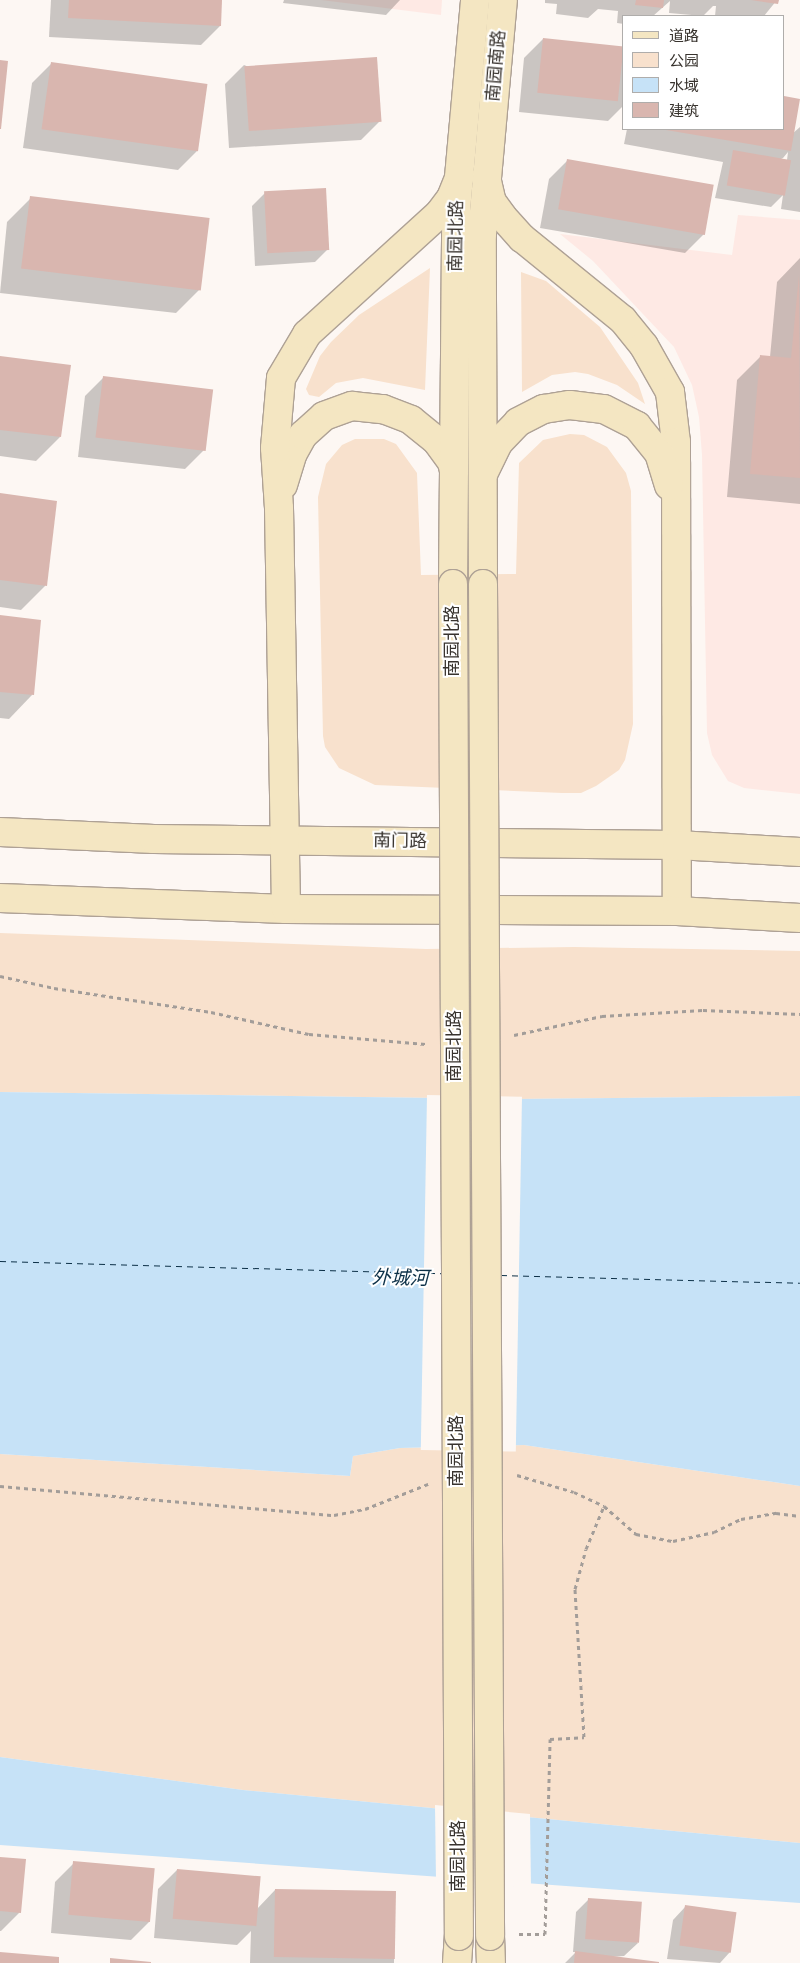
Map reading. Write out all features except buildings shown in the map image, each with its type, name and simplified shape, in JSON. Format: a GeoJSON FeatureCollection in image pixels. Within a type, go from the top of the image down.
{"type":"FeatureCollection","features":[{"type":"Feature","properties":{"kind":"main road","name":"南园南路"},"geometry":{"type":"LineString","coordinates":[[462,130],[475,0]]}},
{"type":"Feature","properties":{"kind":"main road","name":"南园南路"},"geometry":{"type":"LineString","coordinates":[[491,132],[503,0]]}},
{"type":"Feature","properties":{"kind":"main road","name":"南园北路"},"geometry":{"type":"LineString","coordinates":[[457,1963],[459,1936],[453,584],[459,178],[462,130]]}},
{"type":"Feature","properties":{"kind":"main road","name":"南园北路"},"geometry":{"type":"LineString","coordinates":[[491,132],[482,234],[491,1963]]}},
{"type":"Feature","properties":{"kind":"main road"},"geometry":{"type":"LineString","coordinates":[[486,176],[492,202],[509,224],[623,320],[644,346],[664,378],[675,421],[677,513],[677,911]]}},
{"type":"Feature","properties":{"kind":"main road"},"geometry":{"type":"LineString","coordinates":[[286,908],[279,508],[275,415],[286,366],[314,326],[439,214],[451,198],[459,178]]}},
{"type":"Feature","properties":{"kind":"main road"},"geometry":{"type":"LineString","coordinates":[[279,508],[287,468],[303,435],[324,416],[352,406],[383,408],[411,420],[446,452],[455,477]]}},
{"type":"Feature","properties":{"kind":"main road"},"geometry":{"type":"LineString","coordinates":[[482,477],[498,443],[529,414],[558,406],[592,407],[627,419],[650,439],[666,471],[677,513]]}},
{"type":"Feature","properties":{"kind":"main road","name":"南门路"},"geometry":{"type":"LineString","coordinates":[[0,832],[154,839],[677,846],[800,852]]}},
{"type":"Feature","properties":{"kind":"main road"},"geometry":{"type":"LineString","coordinates":[[0,898],[286,908],[677,911],[800,918]]}},
{"type":"Feature","properties":{"kind":"path"},"geometry":{"type":"LineString","coordinates":[[0,976],[54,988],[211,1012],[309,1034],[431,1044]]}},
{"type":"Feature","properties":{"kind":"path"},"geometry":{"type":"LineString","coordinates":[[508,1037],[602,1016],[702,1010],[800,1014]]}},
{"type":"Feature","properties":{"kind":"path"},"geometry":{"type":"LineString","coordinates":[[508,1473],[549,1483],[604,1506],[636,1534],[673,1541],[714,1532],[741,1519],[776,1513],[800,1516]]}},
{"type":"Feature","properties":{"kind":"path"},"geometry":{"type":"LineString","coordinates":[[0,1486],[334,1515],[365,1509],[430,1483]]}},
{"type":"Feature","properties":{"kind":"path"},"geometry":{"type":"LineString","coordinates":[[546,1903],[550,1739],[584,1737],[574,1589],[586,1549],[604,1506]]}},
{"type":"Feature","properties":{"kind":"shaded area"},"geometry":{"type":"Polygon","coordinates":[[[321,0],[442,0],[441,15],[321,0]]]}},
{"type":"Feature","properties":{"kind":"shaded area"},"geometry":{"type":"Polygon","coordinates":[[[738,215],[800,220],[800,794],[744,788],[728,781],[712,755],[707,733],[702,455],[699,417],[692,385],[674,347],[593,261],[560,234],[732,255],[738,215]]]}},
{"type":"Feature","properties":{"kind":"green space"},"geometry":{"type":"Polygon","coordinates":[[[430,268],[425,390],[363,378],[336,383],[319,397],[309,395],[306,389],[320,356],[331,342],[359,315],[430,268]]]}},
{"type":"Feature","properties":{"kind":"green space"},"geometry":{"type":"Polygon","coordinates":[[[521,272],[546,281],[600,327],[638,383],[645,404],[617,385],[588,374],[575,372],[552,375],[522,392],[521,272]]]}},
{"type":"Feature","properties":{"kind":"green space"},"geometry":{"type":"Polygon","coordinates":[[[570,434],[584,435],[607,447],[626,473],[631,491],[633,724],[625,760],[619,770],[596,786],[581,793],[562,793],[375,785],[339,768],[325,747],[323,736],[318,497],[326,464],[342,445],[355,439],[384,439],[396,444],[417,473],[421,575],[516,574],[519,463],[543,440],[570,434]]]}},
{"type":"Feature","properties":{"kind":"green space"},"geometry":{"type":"Polygon","coordinates":[[[0,933],[426,949],[574,947],[800,951],[800,1096],[515,1099],[0,1092],[0,933]]]}},
{"type":"Feature","properties":{"kind":"green space"},"geometry":{"type":"Polygon","coordinates":[[[524,1445],[800,1486],[800,1843],[243,1790],[0,1757],[0,1454],[350,1476],[353,1456],[400,1448],[524,1445]]]}},
{"type":"Feature","properties":{"kind":"water","name":"外城河"},"geometry":{"type":"Polygon","coordinates":[[[0,1092],[515,1099],[800,1096],[800,1486],[524,1445],[400,1448],[353,1456],[350,1476],[0,1454],[0,1092]]]}},
{"type":"Feature","properties":{"kind":"water"},"geometry":{"type":"Polygon","coordinates":[[[0,1757],[243,1790],[800,1843],[800,1903],[0,1845],[0,1757]]]}},
{"type":"Feature","properties":{"kind":"pier"},"geometry":{"type":"Polygon","coordinates":[[[427,1095],[522,1097],[516,1452],[421,1450],[427,1095]]]}},
{"type":"Feature","properties":{"kind":"pier"},"geometry":{"type":"Polygon","coordinates":[[[435,1805],[530,1814],[531,1888],[436,1881],[435,1805]]]}},
{"type":"Feature","properties":{"kind":"ferry route"},"geometry":{"type":"LineString","coordinates":[[0,1261],[442,1273]]}},
{"type":"Feature","properties":{"kind":"ferry route"},"geometry":{"type":"LineString","coordinates":[[501,1275],[800,1283]]}}]}
